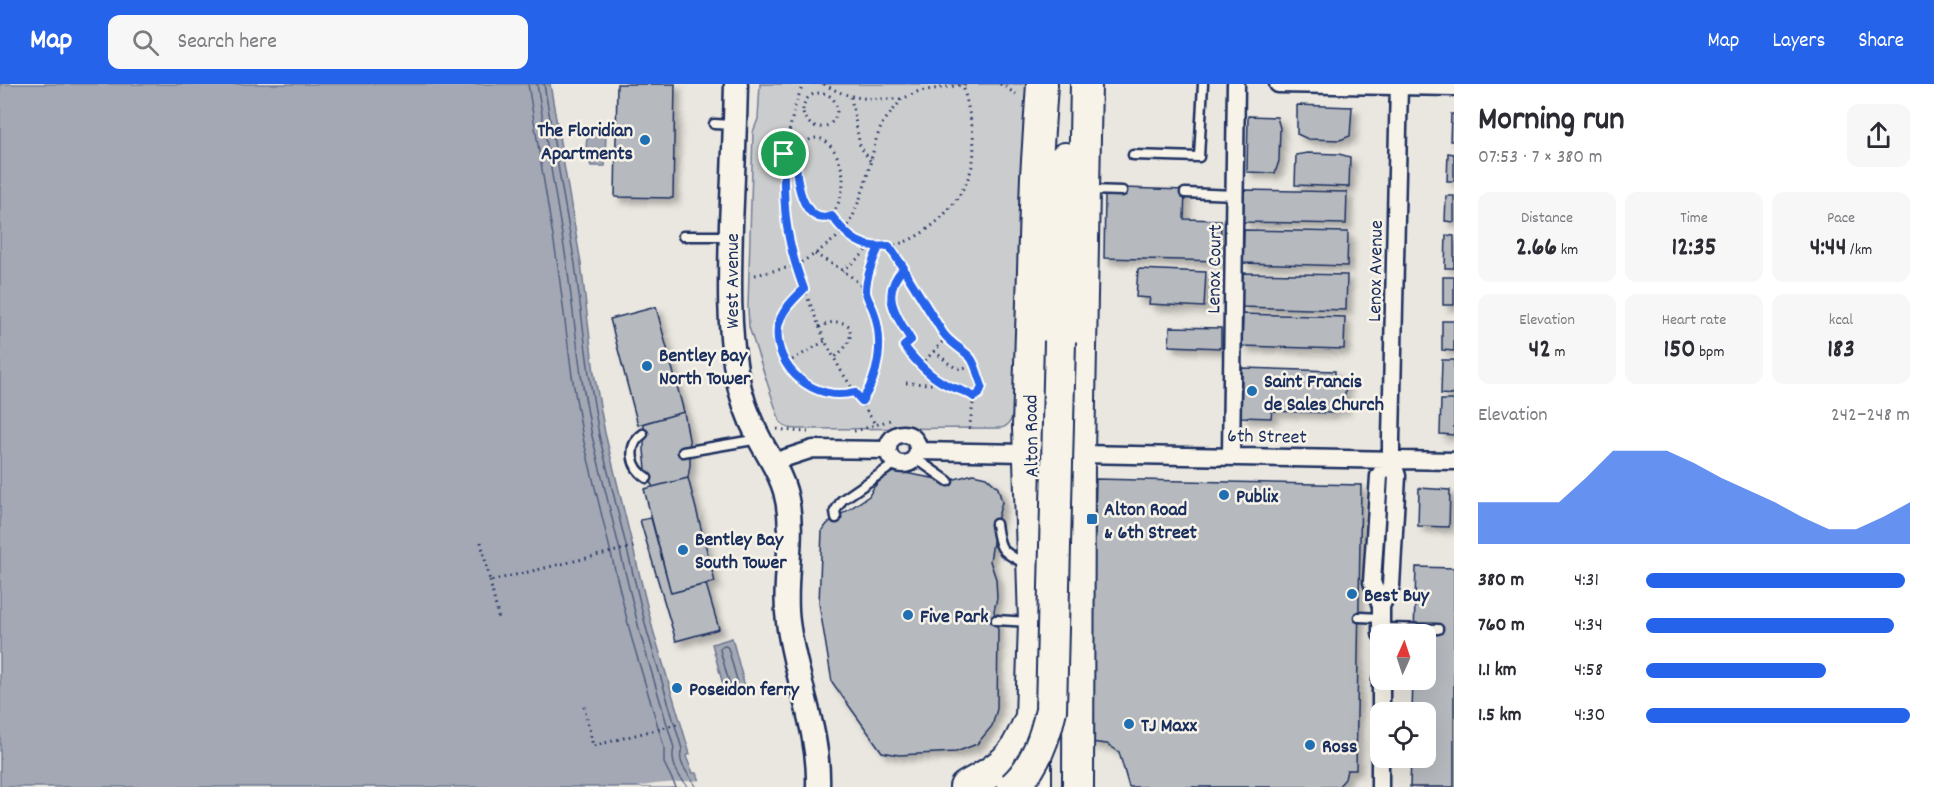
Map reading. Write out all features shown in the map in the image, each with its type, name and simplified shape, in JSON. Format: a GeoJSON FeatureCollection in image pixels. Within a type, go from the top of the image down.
{"type":"FeatureCollection","features":[{"type":"Feature","properties":{"kind":"highway"},"geometry":{"type":"LineString","coordinates":[[1013,787],[1020,781],[1040,748],[1051,710],[1067,84]]}},
{"type":"Feature","properties":{"kind":"highway"},"geometry":{"type":"LineString","coordinates":[[1078,787],[1079,454],[1086,84]]}},
{"type":"Feature","properties":{"kind":"highway","name":"Alton Road"},"geometry":{"type":"LineString","coordinates":[[1029,89],[1036,176],[1028,440],[1034,622],[1031,717],[1036,729],[1036,787]]}},
{"type":"Feature","properties":{"kind":"highway"},"geometry":{"type":"LineString","coordinates":[[1028,440],[1038,440],[1055,450],[1079,454]]}},
{"type":"Feature","properties":{"kind":"highway"},"geometry":{"type":"LineString","coordinates":[[965,787],[1004,762],[1014,751],[1031,717]]}},
{"type":"Feature","properties":{"kind":"street","name":"West Avenue"},"geometry":{"type":"LineString","coordinates":[[736,84],[725,124],[731,236],[731,340],[742,400],[768,434],[773,462],[786,493],[790,538],[787,620],[816,751],[818,787]]}},
{"type":"Feature","properties":{"kind":"street","name":"Lenox Court"},"geometry":{"type":"LineString","coordinates":[[1231,455],[1236,84]]}},
{"type":"Feature","properties":{"kind":"street"},"geometry":{"type":"LineString","coordinates":[[1278,84],[1454,87]]}},
{"type":"Feature","properties":{"kind":"street","name":"Lenox Avenue"},"geometry":{"type":"LineString","coordinates":[[1381,622],[1391,586],[1396,476],[1390,459],[1399,85]]}},
{"type":"Feature","properties":{"kind":"street"},"geometry":{"type":"LineString","coordinates":[[892,457],[890,441],[893,437],[903,434],[914,439],[917,454]]}},
{"type":"Feature","properties":{"kind":"street"},"geometry":{"type":"LineString","coordinates":[[773,462],[813,449],[892,457],[907,464],[917,454],[1028,440]]}},
{"type":"Feature","properties":{"kind":"street","name":"6th Street"},"geometry":{"type":"LineString","coordinates":[[1079,454],[1231,455],[1454,461]]}},
{"type":"Feature","properties":{"kind":"street"},"geometry":{"type":"LineString","coordinates":[[1380,768],[1380,787]]}},
{"type":"Feature","properties":{"kind":"lane"},"geometry":{"type":"LineString","coordinates":[[1133,155],[1199,157],[1203,84]]}},
{"type":"Feature","properties":{"kind":"lane"},"geometry":{"type":"LineString","coordinates":[[1085,190],[1122,191]]}},
{"type":"Feature","properties":{"kind":"lane"},"geometry":{"type":"LineString","coordinates":[[1185,193],[1235,195]]}},
{"type":"Feature","properties":{"kind":"lane"},"geometry":{"type":"LineString","coordinates":[[683,236],[731,236]]}},
{"type":"Feature","properties":{"kind":"lane"},"geometry":{"type":"LineString","coordinates":[[644,434],[635,442],[632,459],[640,474],[647,478]]}},
{"type":"Feature","properties":{"kind":"lane"},"geometry":{"type":"LineString","coordinates":[[683,452],[768,434]]}},
{"type":"Feature","properties":{"kind":"lane"},"geometry":{"type":"LineString","coordinates":[[917,454],[948,481]]}},
{"type":"Feature","properties":{"kind":"lane"},"geometry":{"type":"LineString","coordinates":[[836,519],[835,511],[842,500],[892,457]]}},
{"type":"Feature","properties":{"kind":"lane"},"geometry":{"type":"LineString","coordinates":[[996,524],[1003,551],[1033,569]]}},
{"type":"Feature","properties":{"kind":"lane"},"geometry":{"type":"LineString","coordinates":[[1359,617],[1438,629]]}},
{"type":"Feature","properties":{"kind":"lane"},"geometry":{"type":"LineString","coordinates":[[996,620],[1034,622]]}},
{"type":"Feature","properties":{"kind":"path"},"geometry":{"type":"LineString","coordinates":[[803,84],[795,106],[784,154],[784,214],[788,242],[795,266],[825,341],[875,424]]}},
{"type":"Feature","properties":{"kind":"path"},"geometry":{"type":"LineString","coordinates":[[824,84],[838,93],[860,98],[902,99]]}},
{"type":"Feature","properties":{"kind":"path"},"geometry":{"type":"LineString","coordinates":[[754,275],[795,266],[844,232],[864,188],[882,124],[902,99],[919,91],[969,84]]}},
{"type":"Feature","properties":{"kind":"path"},"geometry":{"type":"LineString","coordinates":[[1000,84],[1029,89]]}},
{"type":"Feature","properties":{"kind":"path"},"geometry":{"type":"LineString","coordinates":[[832,216],[844,232],[855,241],[879,247],[906,241],[926,231],[944,215],[960,192],[971,169],[973,132],[963,85]]}},
{"type":"Feature","properties":{"kind":"path"},"geometry":{"type":"LineString","coordinates":[[832,99],[838,93]]}},
{"type":"Feature","properties":{"kind":"path"},"geometry":{"type":"LineString","coordinates":[[824,94],[832,99],[837,106],[837,113],[833,121],[827,125],[818,126],[806,119],[804,110],[807,100],[814,95],[824,94]]}},
{"type":"Feature","properties":{"kind":"path"},"geometry":{"type":"LineString","coordinates":[[851,96],[860,146],[871,162]]}},
{"type":"Feature","properties":{"kind":"path"},"geometry":{"type":"LineString","coordinates":[[795,106],[804,110]]}},
{"type":"Feature","properties":{"kind":"path"},"geometry":{"type":"LineString","coordinates":[[816,138],[831,144],[842,170],[843,182],[839,204],[832,216],[816,217],[810,212],[805,204],[796,175],[797,155],[803,145],[816,138]]}},
{"type":"Feature","properties":{"kind":"path"},"geometry":{"type":"LineString","coordinates":[[784,154],[797,155]]}},
{"type":"Feature","properties":{"kind":"path"},"geometry":{"type":"LineString","coordinates":[[843,271],[869,246]]}},
{"type":"Feature","properties":{"kind":"path"},"geometry":{"type":"LineString","coordinates":[[889,246],[946,338],[973,362],[982,386],[979,394],[974,397],[969,431]]}},
{"type":"Feature","properties":{"kind":"path"},"geometry":{"type":"LineString","coordinates":[[866,293],[872,261],[879,247]]}},
{"type":"Feature","properties":{"kind":"path"},"geometry":{"type":"LineString","coordinates":[[815,254],[851,276],[866,293],[876,320],[879,349],[875,375],[862,401]]}},
{"type":"Feature","properties":{"kind":"path"},"geometry":{"type":"LineString","coordinates":[[904,268],[896,277],[891,298],[896,313],[911,340],[904,346],[932,375],[974,397]]}},
{"type":"Feature","properties":{"kind":"path"},"geometry":{"type":"LineString","coordinates":[[804,289],[790,303],[778,328],[783,355],[799,381],[810,387],[830,393],[854,392]]}},
{"type":"Feature","properties":{"kind":"path"},"geometry":{"type":"LineString","coordinates":[[819,327],[839,321],[849,326],[851,332],[848,344],[834,358]]}},
{"type":"Feature","properties":{"kind":"path"},"geometry":{"type":"LineString","coordinates":[[921,365],[946,338]]}},
{"type":"Feature","properties":{"kind":"path"},"geometry":{"type":"LineString","coordinates":[[787,363],[825,341]]}},
{"type":"Feature","properties":{"kind":"path"},"geometry":{"type":"LineString","coordinates":[[934,351],[957,369],[962,370],[973,362]]}},
{"type":"Feature","properties":{"kind":"path"},"geometry":{"type":"LineString","coordinates":[[906,383],[931,383],[932,375]]}},
{"type":"Feature","properties":{"kind":"path"},"geometry":{"type":"LineString","coordinates":[[849,431],[893,419]]}},
{"type":"Feature","properties":{"kind":"path"},"geometry":{"type":"LineString","coordinates":[[768,434],[792,431],[809,432]]}},
{"type":"Feature","properties":{"kind":"path"},"geometry":{"type":"LineString","coordinates":[[481,542],[499,620]]}},
{"type":"Feature","properties":{"kind":"path"},"geometry":{"type":"LineString","coordinates":[[490,581],[633,546]]}},
{"type":"Feature","properties":{"kind":"path"},"geometry":{"type":"LineString","coordinates":[[584,706],[594,746],[681,723]]}},
{"type":"Feature","properties":{"kind":"shaded area"},"geometry":{"type":"Polygon","coordinates":[[[760,84],[1028,84],[1014,410],[1008,425],[999,428],[796,429],[788,428],[780,422],[749,327],[753,132],[758,119],[760,84]]]}},
{"type":"Feature","properties":{"kind":"water"},"geometry":{"type":"Polygon","coordinates":[[[0,84],[550,84],[581,263],[594,373],[605,433],[653,630],[690,754],[686,756],[693,773],[697,773],[702,787],[0,787],[0,84]]]}},
{"type":"Feature","properties":{"kind":"water"},"geometry":{"type":"Polygon","coordinates":[[[591,128],[606,128],[605,166],[591,166],[589,161],[586,142],[591,128]]]}},
{"type":"Feature","properties":{"kind":"water"},"geometry":{"type":"Polygon","coordinates":[[[732,638],[745,687],[725,692],[712,644],[732,638]]]}},
{"type":"Feature","properties":{"kind":"pier"},"geometry":{"type":"Polygon","coordinates":[[[702,780],[705,787],[637,787],[655,784],[702,780]]]}},
{"type":"Feature","properties":{"kind":"building","name":"The Floridian Apartments"},"geometry":{"type":"Polygon","coordinates":[[[617,84],[675,84],[673,198],[615,197],[617,84]]]}},
{"type":"Feature","properties":{"kind":"building"},"geometry":{"type":"Polygon","coordinates":[[[1297,105],[1352,107],[1350,136],[1340,140],[1308,139],[1297,134],[1297,105]]]}},
{"type":"Feature","properties":{"kind":"building"},"geometry":{"type":"Polygon","coordinates":[[[1451,114],[1454,114],[1454,141],[1450,141],[1451,114]]]}},
{"type":"Feature","properties":{"kind":"building"},"geometry":{"type":"Polygon","coordinates":[[[1248,116],[1277,117],[1280,128],[1279,161],[1275,173],[1247,172],[1248,116]]]}},
{"type":"Feature","properties":{"kind":"building"},"geometry":{"type":"Polygon","coordinates":[[[1448,153],[1454,154],[1454,181],[1447,181],[1448,153]]]}},
{"type":"Feature","properties":{"kind":"building"},"geometry":{"type":"Polygon","coordinates":[[[1339,154],[1350,157],[1349,187],[1295,185],[1296,155],[1339,154]]]}},
{"type":"Feature","properties":{"kind":"building"},"geometry":{"type":"Polygon","coordinates":[[[1123,188],[1185,190],[1184,219],[1221,220],[1220,261],[1104,258],[1105,196],[1122,196],[1123,188]]]}},
{"type":"Feature","properties":{"kind":"building"},"geometry":{"type":"Polygon","coordinates":[[[1244,190],[1347,192],[1346,224],[1243,222],[1244,190]]]}},
{"type":"Feature","properties":{"kind":"building"},"geometry":{"type":"Polygon","coordinates":[[[1446,196],[1454,196],[1454,222],[1445,221],[1446,196]]]}},
{"type":"Feature","properties":{"kind":"building"},"geometry":{"type":"Polygon","coordinates":[[[1244,230],[1348,232],[1347,266],[1243,263],[1244,230]]]}},
{"type":"Feature","properties":{"kind":"building"},"geometry":{"type":"Polygon","coordinates":[[[1446,235],[1454,236],[1454,268],[1445,268],[1446,235]]]}},
{"type":"Feature","properties":{"kind":"building"},"geometry":{"type":"Polygon","coordinates":[[[1138,269],[1206,272],[1204,307],[1149,304],[1150,298],[1136,297],[1138,269]]]}},
{"type":"Feature","properties":{"kind":"building"},"geometry":{"type":"Polygon","coordinates":[[[1242,273],[1347,275],[1346,310],[1241,307],[1242,273]]]}},
{"type":"Feature","properties":{"kind":"building"},"geometry":{"type":"Polygon","coordinates":[[[1443,277],[1454,277],[1454,305],[1443,305],[1443,277]]]}},
{"type":"Feature","properties":{"kind":"building","name":"Bentley Bay North Tower"},"geometry":{"type":"Polygon","coordinates":[[[656,307],[684,412],[638,425],[610,319],[656,307]]]}},
{"type":"Feature","properties":{"kind":"building"},"geometry":{"type":"Polygon","coordinates":[[[1243,314],[1345,317],[1344,349],[1242,346],[1243,314]]]}},
{"type":"Feature","properties":{"kind":"building"},"geometry":{"type":"Polygon","coordinates":[[[1442,321],[1454,321],[1454,351],[1442,350],[1442,321]]]}},
{"type":"Feature","properties":{"kind":"building"},"geometry":{"type":"Polygon","coordinates":[[[1170,327],[1221,328],[1221,348],[1169,346],[1170,327]]]}},
{"type":"Feature","properties":{"kind":"building"},"geometry":{"type":"Polygon","coordinates":[[[1442,360],[1454,360],[1454,395],[1441,394],[1442,360]]]}},
{"type":"Feature","properties":{"kind":"building"},"geometry":{"type":"Polygon","coordinates":[[[1242,368],[1335,371],[1335,379],[1346,379],[1344,409],[1334,409],[1333,413],[1272,411],[1271,418],[1241,417],[1242,368]]]}},
{"type":"Feature","properties":{"kind":"building"},"geometry":{"type":"Polygon","coordinates":[[[1441,400],[1454,400],[1454,435],[1440,434],[1441,400]]]}},
{"type":"Feature","properties":{"kind":"building"},"geometry":{"type":"Polygon","coordinates":[[[684,412],[690,445],[688,478],[653,487],[647,478],[644,423],[684,412]]]}},
{"type":"Feature","properties":{"kind":"building","name":"Five Park"},"geometry":{"type":"Polygon","coordinates":[[[894,471],[948,481],[973,474],[986,477],[998,488],[1002,502],[990,561],[996,579],[997,598],[994,611],[998,630],[997,709],[992,726],[977,744],[956,752],[899,755],[882,752],[832,682],[819,603],[822,531],[827,524],[869,496],[885,475],[894,471]]]}},
{"type":"Feature","properties":{"kind":"building","name":"Bentley Bay South Tower"},"geometry":{"type":"Polygon","coordinates":[[[688,478],[715,582],[671,593],[644,489],[688,478]]]}},
{"type":"Feature","properties":{"kind":"building"},"geometry":{"type":"Polygon","coordinates":[[[1096,479],[1361,485],[1356,770],[1347,770],[1345,779],[1338,787],[1129,787],[1119,752],[1107,744],[1090,742],[1096,479]]]}},
{"type":"Feature","properties":{"kind":"building"},"geometry":{"type":"Polygon","coordinates":[[[1419,488],[1450,490],[1449,527],[1418,526],[1419,488]]]}},
{"type":"Feature","properties":{"kind":"building"},"geometry":{"type":"Polygon","coordinates":[[[651,518],[671,593],[706,584],[719,629],[676,641],[640,520],[651,518]]]}},
{"type":"Feature","properties":{"kind":"building"},"geometry":{"type":"Polygon","coordinates":[[[1416,567],[1454,568],[1454,787],[1410,787],[1411,768],[1436,768],[1436,702],[1412,702],[1413,690],[1436,690],[1436,624],[1414,624],[1416,567]]]}},
{"type":"Feature","properties":{"kind":"place","name":"The Floridian Apartments"},"geometry":{"type":"Point","coordinates":[645,140]}},
{"type":"Feature","properties":{"kind":"place","name":"Bentley Bay North Tower"},"geometry":{"type":"Point","coordinates":[647,366]}},
{"type":"Feature","properties":{"kind":"place","name":"Saint Francis de Sales Church"},"geometry":{"type":"Point","coordinates":[1252,391]}},
{"type":"Feature","properties":{"kind":"place","name":"Publix"},"geometry":{"type":"Point","coordinates":[1224,495]}},
{"type":"Feature","properties":{"kind":"place","name":"Alton Road & 6th Street"},"geometry":{"type":"Point","coordinates":[1092,519]}},
{"type":"Feature","properties":{"kind":"place","name":"Bentley Bay South Tower"},"geometry":{"type":"Point","coordinates":[683,550]}},
{"type":"Feature","properties":{"kind":"place","name":"Best Buy"},"geometry":{"type":"Point","coordinates":[1352,594]}},
{"type":"Feature","properties":{"kind":"place","name":"Five Park"},"geometry":{"type":"Point","coordinates":[908,615]}},
{"type":"Feature","properties":{"kind":"place","name":"Poseidon ferry"},"geometry":{"type":"Point","coordinates":[677,688]}},
{"type":"Feature","properties":{"kind":"place","name":"TJ Maxx"},"geometry":{"type":"Point","coordinates":[1129,724]}},
{"type":"Feature","properties":{"kind":"place","name":"Ross"},"geometry":{"type":"Point","coordinates":[1310,745]}},
{"type":"Feature","properties":{"kind":"route"},"geometry":{"type":"LineString","coordinates":[[784,154],[784,214],[788,242],[804,289],[790,303],[778,328],[783,355],[799,381],[830,393],[854,392],[862,401],[875,375],[879,349],[876,320],[866,293],[867,281],[872,261],[879,247],[889,246],[904,268],[949,342],[973,362],[982,386],[979,394],[974,397],[946,384],[932,375],[912,356],[904,346],[911,340],[896,313],[891,298],[896,277],[904,268],[889,246],[869,246],[855,241],[844,232],[832,216],[816,217],[810,212],[805,204],[796,175],[797,155],[784,154]]}}]}
